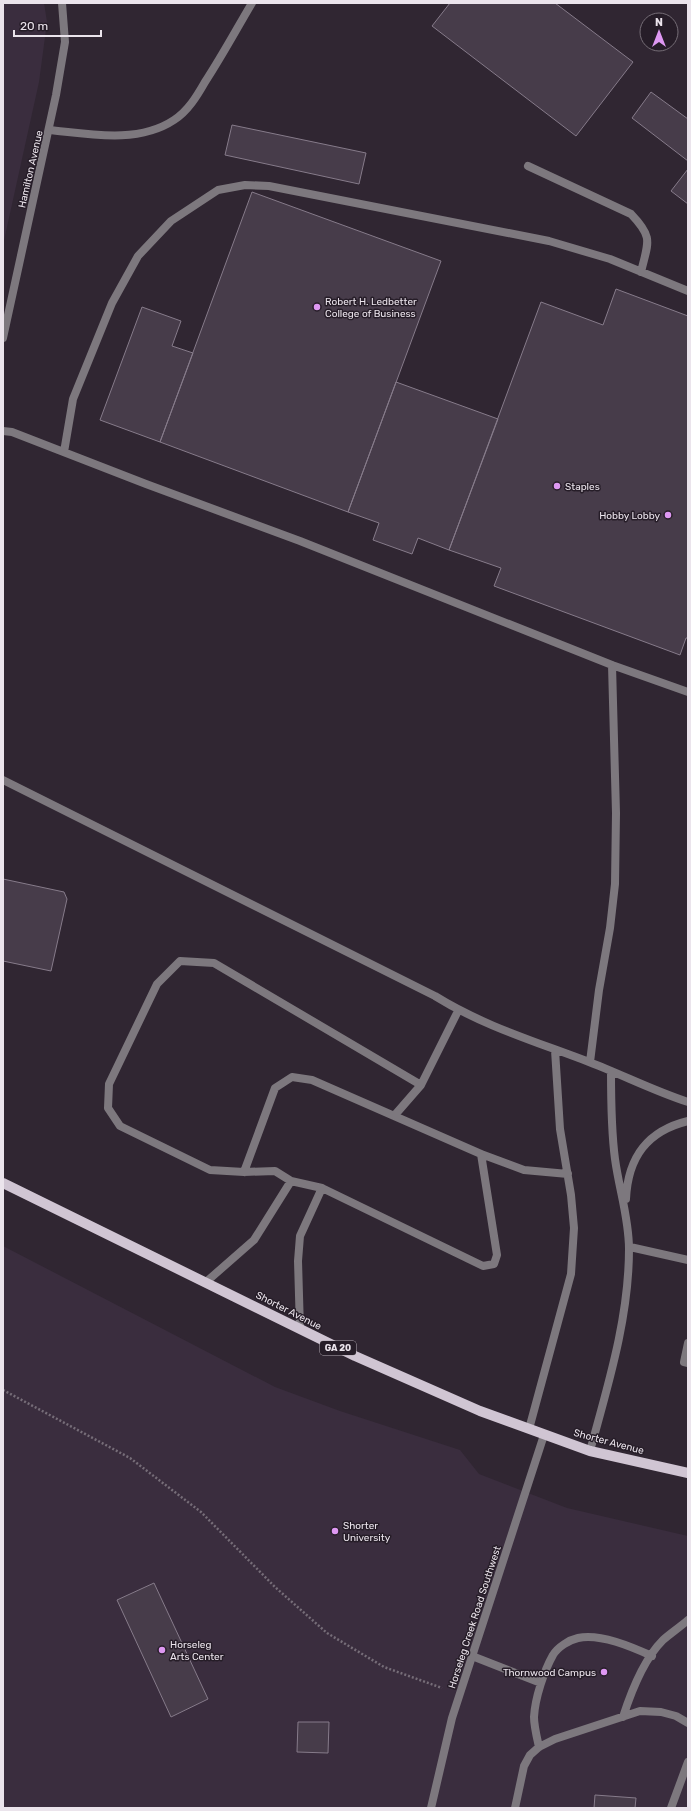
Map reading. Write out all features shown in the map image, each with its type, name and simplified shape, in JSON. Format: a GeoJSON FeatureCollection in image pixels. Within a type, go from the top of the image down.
{"type":"FeatureCollection","features":[{"type":"Feature","properties":{"kind":"main road","name":"Shorter Avenue"},"geometry":{"type":"LineString","coordinates":[[3,1183],[206,1282],[300,1330],[445,1396],[544,1435],[590,1451],[688,1474]]}},
{"type":"Feature","properties":{"kind":"street","name":"Hamilton Avenue"},"geometry":{"type":"LineString","coordinates":[[3,338],[49,130],[65,42],[62,3]]}},
{"type":"Feature","properties":{"kind":"street"},"geometry":{"type":"LineString","coordinates":[[49,130],[93,135],[117,135],[137,133],[159,128],[175,120],[194,100],[252,3]]}},
{"type":"Feature","properties":{"kind":"street"},"geometry":{"type":"LineString","coordinates":[[528,166],[631,214],[643,226],[649,240],[642,272]]}},
{"type":"Feature","properties":{"kind":"street"},"geometry":{"type":"LineString","coordinates":[[64,452],[73,399],[112,303],[138,256],[171,221],[218,190],[245,185],[269,186],[549,241],[610,259],[688,291]]}},
{"type":"Feature","properties":{"kind":"street"},"geometry":{"type":"LineString","coordinates":[[3,431],[12,432],[300,541],[612,665],[688,692]]}},
{"type":"Feature","properties":{"kind":"street"},"geometry":{"type":"LineString","coordinates":[[590,1062],[615,884],[616,813],[612,665]]}},
{"type":"Feature","properties":{"kind":"street"},"geometry":{"type":"LineString","coordinates":[[3,780],[435,996],[458,1011],[555,1050],[590,1062],[658,1092],[688,1102]]}},
{"type":"Feature","properties":{"kind":"street"},"geometry":{"type":"LineString","coordinates":[[421,1085],[214,963],[180,961],[158,984],[150,998],[109,1084],[108,1108],[120,1126],[210,1170],[244,1172],[275,1171],[291,1181],[322,1188],[483,1266],[494,1264],[497,1255],[481,1154]]}},
{"type":"Feature","properties":{"kind":"street"},"geometry":{"type":"LineString","coordinates":[[394,1116],[421,1085],[458,1011]]}},
{"type":"Feature","properties":{"kind":"street"},"geometry":{"type":"LineString","coordinates":[[529,1429],[570,1274],[574,1228],[571,1195],[560,1129],[555,1050]]}},
{"type":"Feature","properties":{"kind":"street"},"geometry":{"type":"LineString","coordinates":[[590,1451],[615,1362],[629,1273],[630,1247],[626,1214],[615,1160],[611,1118],[611,1071]]}},
{"type":"Feature","properties":{"kind":"street"},"geometry":{"type":"LineString","coordinates":[[244,1172],[276,1088],[292,1077],[312,1080],[481,1154],[524,1170],[568,1174]]}},
{"type":"Feature","properties":{"kind":"street"},"geometry":{"type":"LineString","coordinates":[[626,1214],[627,1188],[634,1160],[642,1148],[655,1136],[669,1127],[688,1121]]}},
{"type":"Feature","properties":{"kind":"street"},"geometry":{"type":"LineString","coordinates":[[206,1282],[254,1240],[291,1181]]}},
{"type":"Feature","properties":{"kind":"street"},"geometry":{"type":"LineString","coordinates":[[300,1330],[298,1261],[300,1236],[322,1188]]}},
{"type":"Feature","properties":{"kind":"street"},"geometry":{"type":"LineString","coordinates":[[630,1247],[688,1260]]}},
{"type":"Feature","properties":{"kind":"street"},"geometry":{"type":"LineString","coordinates":[[688,1343],[684,1362],[688,1363]]}},
{"type":"Feature","properties":{"kind":"street","name":"Horseleg Creek Road Southwest"},"geometry":{"type":"LineString","coordinates":[[431,1808],[452,1718],[544,1435]]}},
{"type":"Feature","properties":{"kind":"street"},"geometry":{"type":"LineString","coordinates":[[623,1717],[628,1701],[644,1668],[652,1656],[663,1640],[688,1620]]}},
{"type":"Feature","properties":{"kind":"street"},"geometry":{"type":"LineString","coordinates":[[539,1747],[534,1717],[541,1683],[553,1654],[562,1645],[579,1638],[596,1638],[628,1645],[652,1656]]}},
{"type":"Feature","properties":{"kind":"street"},"geometry":{"type":"LineString","coordinates":[[472,1656],[541,1683]]}},
{"type":"Feature","properties":{"kind":"street"},"geometry":{"type":"LineString","coordinates":[[515,1808],[524,1766],[530,1755],[539,1747],[555,1739],[640,1711],[661,1712],[676,1716],[688,1723]]}},
{"type":"Feature","properties":{"kind":"street"},"geometry":{"type":"LineString","coordinates":[[672,1808],[688,1762]]}},
{"type":"Feature","properties":{"kind":"path"},"geometry":{"type":"LineString","coordinates":[[3,1390],[130,1458],[200,1512],[275,1587],[327,1633],[384,1667],[460,1695]]}},
{"type":"Feature","properties":{"kind":"shaded area"},"geometry":{"type":"Polygon","coordinates":[[[3,3],[44,3],[47,22],[39,82],[3,245],[3,3]]]}},
{"type":"Feature","properties":{"kind":"shaded area","name":"Shorter University"},"geometry":{"type":"Polygon","coordinates":[[[3,1246],[275,1387],[340,1411],[460,1450],[479,1474],[567,1508],[688,1536],[688,1808],[3,1808],[3,1246]]]}},
{"type":"Feature","properties":{"kind":"building"},"geometry":{"type":"Polygon","coordinates":[[[450,3],[555,3],[633,62],[576,136],[432,26],[450,3]]]}},
{"type":"Feature","properties":{"kind":"building"},"geometry":{"type":"Polygon","coordinates":[[[651,92],[688,119],[688,161],[632,118],[651,92]]]}},
{"type":"Feature","properties":{"kind":"building"},"geometry":{"type":"Polygon","coordinates":[[[232,125],[366,153],[359,184],[225,155],[232,125]]]}},
{"type":"Feature","properties":{"kind":"building"},"geometry":{"type":"Polygon","coordinates":[[[688,169],[688,204],[671,191],[688,169]]]}},
{"type":"Feature","properties":{"kind":"building","name":"Robert H. Ledbetter College of Business"},"geometry":{"type":"Polygon","coordinates":[[[252,192],[441,261],[348,512],[160,442],[252,192]]]}},
{"type":"Feature","properties":{"kind":"building"},"geometry":{"type":"Polygon","coordinates":[[[616,289],[688,316],[688,638],[686,638],[680,655],[494,586],[501,568],[449,550],[541,302],[603,325],[616,289]]]}},
{"type":"Feature","properties":{"kind":"building"},"geometry":{"type":"Polygon","coordinates":[[[142,307],[181,321],[172,346],[193,353],[160,442],[100,420],[142,307]]]}},
{"type":"Feature","properties":{"kind":"building"},"geometry":{"type":"Polygon","coordinates":[[[396,382],[498,419],[449,550],[418,538],[412,554],[373,540],[379,523],[348,512],[396,382]]]}},
{"type":"Feature","properties":{"kind":"building"},"geometry":{"type":"Polygon","coordinates":[[[3,879],[64,892],[67,899],[51,971],[3,961],[3,879]]]}},
{"type":"Feature","properties":{"kind":"building","name":"Horseleg Arts Center"},"geometry":{"type":"Polygon","coordinates":[[[154,1583],[208,1699],[171,1717],[117,1600],[154,1583]]]}},
{"type":"Feature","properties":{"kind":"building"},"geometry":{"type":"Polygon","coordinates":[[[298,1722],[329,1722],[328,1753],[297,1752],[298,1722]]]}},
{"type":"Feature","properties":{"kind":"building"},"geometry":{"type":"Polygon","coordinates":[[[595,1795],[636,1798],[635,1808],[594,1808],[595,1795]]]}},
{"type":"Feature","properties":{"kind":"place","name":"Robert H. Ledbetter College of Business"},"geometry":{"type":"Point","coordinates":[317,307]}},
{"type":"Feature","properties":{"kind":"place","name":"Staples"},"geometry":{"type":"Point","coordinates":[557,486]}},
{"type":"Feature","properties":{"kind":"place","name":"Hobby Lobby"},"geometry":{"type":"Point","coordinates":[668,515]}},
{"type":"Feature","properties":{"kind":"place","name":"Shorter University"},"geometry":{"type":"Point","coordinates":[335,1531]}},
{"type":"Feature","properties":{"kind":"place","name":"Horseleg Arts Center"},"geometry":{"type":"Point","coordinates":[162,1650]}},
{"type":"Feature","properties":{"kind":"place","name":"Thornwood Campus"},"geometry":{"type":"Point","coordinates":[604,1672]}}]}
